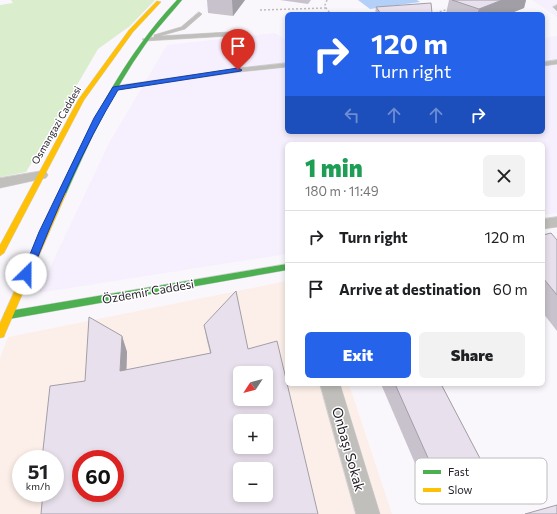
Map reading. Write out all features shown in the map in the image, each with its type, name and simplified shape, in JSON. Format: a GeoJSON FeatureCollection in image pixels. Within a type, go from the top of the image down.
{"type":"FeatureCollection","features":[{"type":"Feature","properties":{"kind":"main road","name":"Osmangazi Caddesi"},"geometry":{"type":"LineString","coordinates":[[0,253],[81,100],[131,30],[162,0]]}},
{"type":"Feature","properties":{"kind":"main road"},"geometry":{"type":"LineString","coordinates":[[0,334],[44,232],[98,118],[145,39],[180,0]]}},
{"type":"Feature","properties":{"kind":"main road","name":"Özdemir Caddesi"},"geometry":{"type":"LineString","coordinates":[[9,315],[285,267]]}},
{"type":"Feature","properties":{"kind":"street"},"geometry":{"type":"LineString","coordinates":[[0,183],[41,175]]}},
{"type":"Feature","properties":{"kind":"street"},"geometry":{"type":"LineString","coordinates":[[545,224],[557,222]]}},
{"type":"Feature","properties":{"kind":"street","name":"Onbaşı Sokak"},"geometry":{"type":"LineString","coordinates":[[331,386],[368,514]]}},
{"type":"Feature","properties":{"kind":"lane"},"geometry":{"type":"LineString","coordinates":[[557,6],[555,7],[557,10]]}},
{"type":"Feature","properties":{"kind":"lane"},"geometry":{"type":"LineString","coordinates":[[145,39],[183,28],[199,14]]}},
{"type":"Feature","properties":{"kind":"lane"},"geometry":{"type":"LineString","coordinates":[[145,39],[229,34]]}},
{"type":"Feature","properties":{"kind":"lane"},"geometry":{"type":"LineString","coordinates":[[545,64],[557,62]]}},
{"type":"Feature","properties":{"kind":"lane"},"geometry":{"type":"LineString","coordinates":[[115,88],[238,70],[285,65]]}},
{"type":"Feature","properties":{"kind":"path"},"geometry":{"type":"LineString","coordinates":[[327,0],[325,5],[330,12]]}},
{"type":"Feature","properties":{"kind":"path"},"geometry":{"type":"LineString","coordinates":[[260,10],[326,8]]}},
{"type":"Feature","properties":{"kind":"path"},"geometry":{"type":"LineString","coordinates":[[438,12],[450,8]]}},
{"type":"Feature","properties":{"kind":"shaded area"},"geometry":{"type":"Polygon","coordinates":[[[532,0],[557,0],[557,17],[532,0]]]}},
{"type":"Feature","properties":{"kind":"shaded area"},"geometry":{"type":"Polygon","coordinates":[[[275,33],[285,40],[285,134],[545,134],[545,38],[557,36],[557,213],[545,215],[545,142],[285,142],[285,254],[38,293],[109,143],[167,45],[275,33]]]}},
{"type":"Feature","properties":{"kind":"shaded area"},"geometry":{"type":"Polygon","coordinates":[[[285,281],[285,386],[350,386],[392,514],[0,514],[0,358],[8,337],[285,281]]]}},
{"type":"Feature","properties":{"kind":"green space"},"geometry":{"type":"Polygon","coordinates":[[[11,0],[155,0],[130,26],[98,49],[26,172],[0,177],[0,5],[13,3],[11,0]]]}},
{"type":"Feature","properties":{"kind":"water"},"geometry":{"type":"Polygon","coordinates":[[[358,0],[417,0],[420,2],[370,9],[358,0]]]}},
{"type":"Feature","properties":{"kind":"building"},"geometry":{"type":"Polygon","coordinates":[[[452,0],[502,0],[479,9],[452,0]]]}},
{"type":"Feature","properties":{"kind":"building"},"geometry":{"type":"Polygon","coordinates":[[[431,3],[432,12],[380,12],[376,7],[431,3]]]}},
{"type":"Feature","properties":{"kind":"building"},"geometry":{"type":"Polygon","coordinates":[[[551,233],[557,240],[557,295],[545,280],[545,234],[551,233]]]}},
{"type":"Feature","properties":{"kind":"building"},"geometry":{"type":"Polygon","coordinates":[[[236,291],[248,349],[277,341],[285,375],[285,386],[288,386],[318,514],[41,514],[42,502],[64,502],[64,450],[43,450],[50,386],[85,381],[89,317],[122,336],[120,371],[211,353],[204,325],[236,291]]]}},
{"type":"Feature","properties":{"kind":"building"},"geometry":{"type":"Polygon","coordinates":[[[396,386],[442,386],[480,458],[428,458],[396,386]]]}},
{"type":"Feature","properties":{"kind":"building"},"geometry":{"type":"Polygon","coordinates":[[[557,505],[557,514],[525,514],[557,505]]]}},
{"type":"Feature","properties":{"kind":"traffic: fast"},"geometry":{"type":"LineString","coordinates":[[62,194],[112,91],[143,43],[180,0]]}},
{"type":"Feature","properties":{"kind":"traffic: fast"},"geometry":{"type":"LineString","coordinates":[[9,315],[285,267]]}},
{"type":"Feature","properties":{"kind":"traffic: slow"},"geometry":{"type":"LineString","coordinates":[[0,253],[81,100],[131,31],[159,2]]}},
{"type":"Feature","properties":{"kind":"traffic: slow"},"geometry":{"type":"LineString","coordinates":[[0,334],[62,194]]}},
{"type":"Feature","properties":{"kind":"route"},"geometry":{"type":"LineString","coordinates":[[26,274],[44,232],[98,118],[115,88],[238,70]]}}]}
